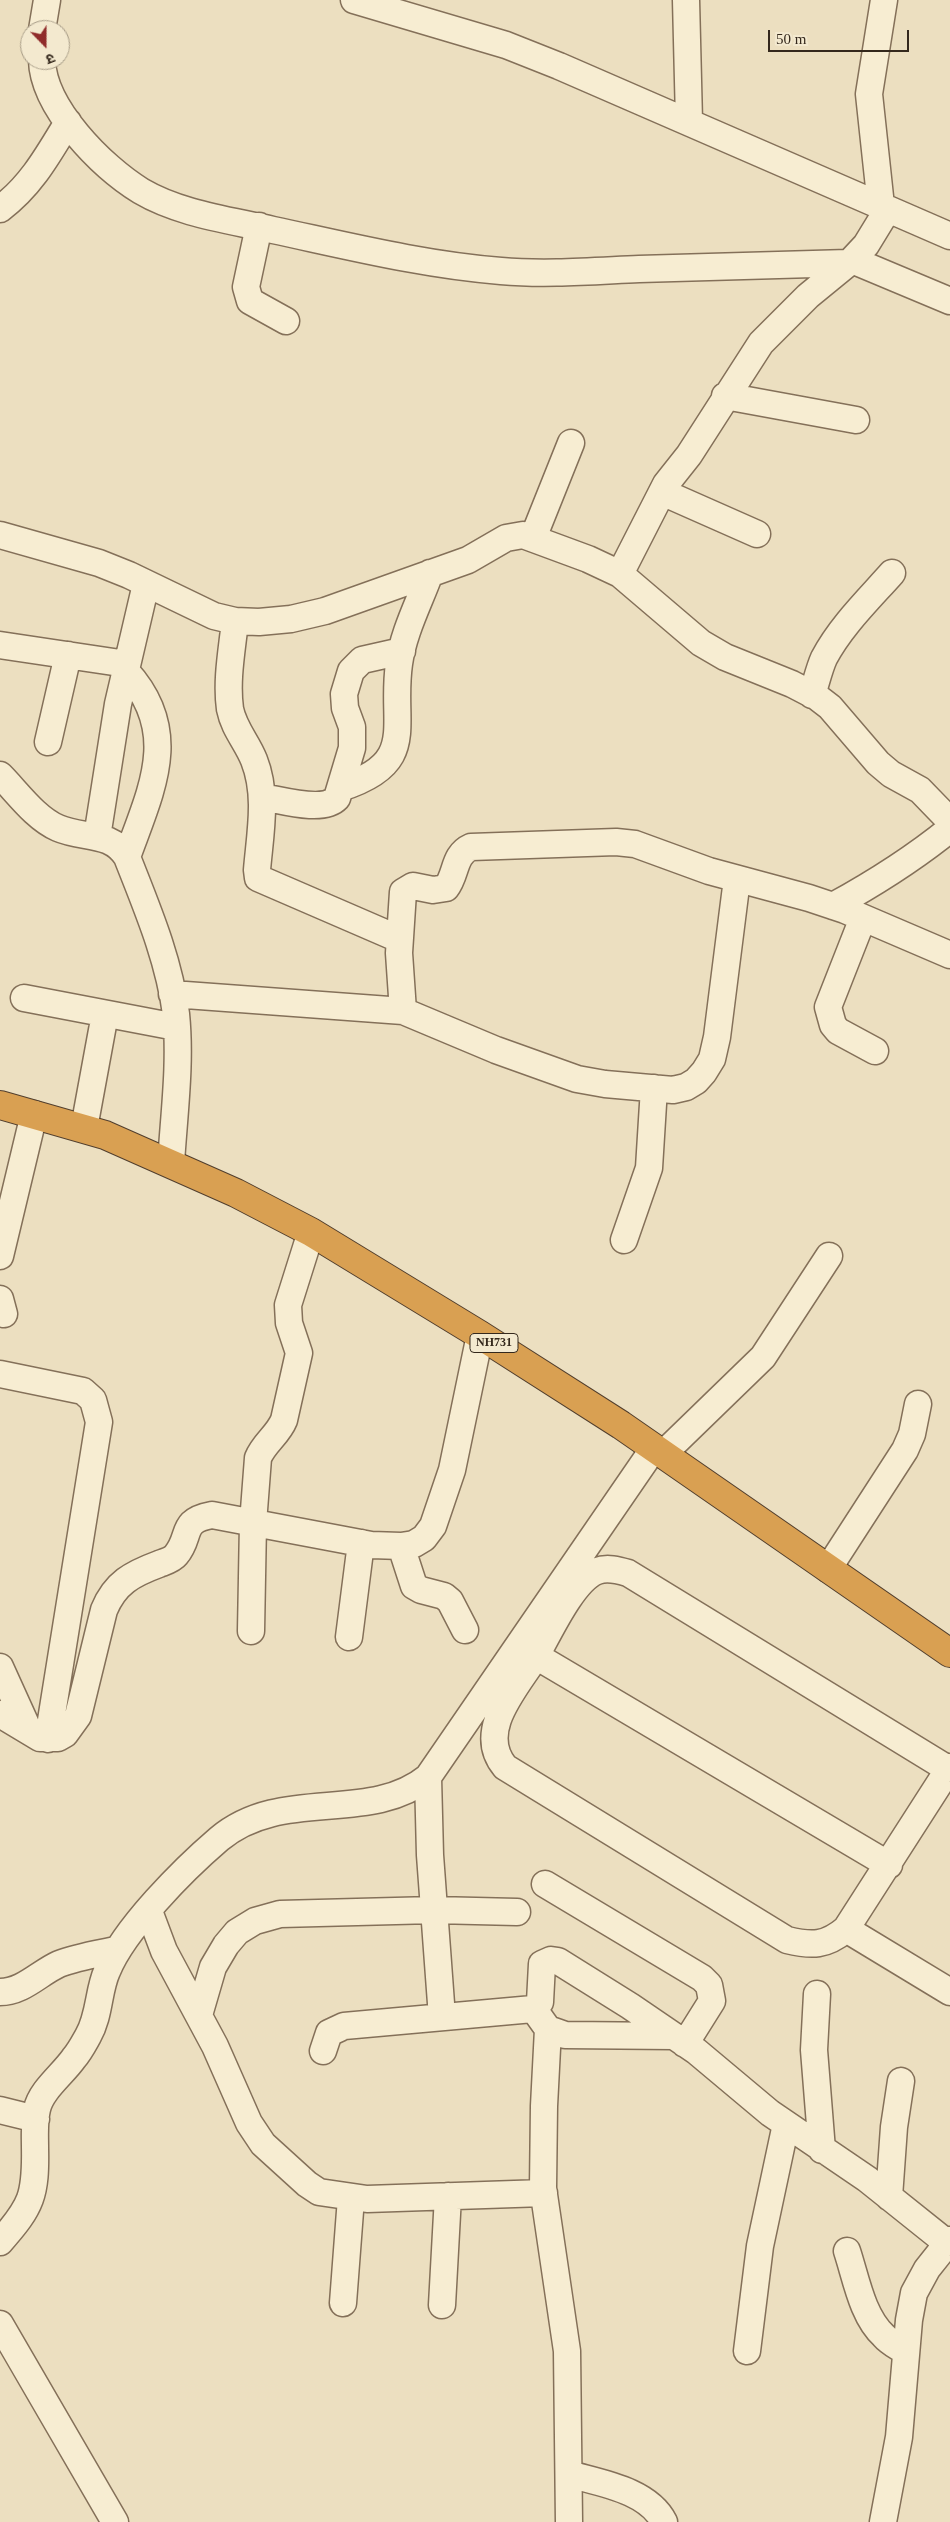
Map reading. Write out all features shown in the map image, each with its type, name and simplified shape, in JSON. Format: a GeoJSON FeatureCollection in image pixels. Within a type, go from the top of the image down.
{"type":"FeatureCollection","features":[{"type":"Feature","properties":{"kind":"highway","name":"NH731"},"geometry":{"type":"LineString","coordinates":[[0,1105],[84,1128],[171,1163],[311,1232],[480,1335],[658,1451],[950,1653]]}},
{"type":"Feature","properties":{"kind":"street"},"geometry":{"type":"LineString","coordinates":[[44,20],[47,0]]}},
{"type":"Feature","properties":{"kind":"street"},"geometry":{"type":"LineString","coordinates":[[354,0],[506,45],[593,79],[689,121],[869,234],[950,301]]}},
{"type":"Feature","properties":{"kind":"street"},"geometry":{"type":"LineString","coordinates":[[686,0],[689,121]]}},
{"type":"Feature","properties":{"kind":"street"},"geometry":{"type":"LineString","coordinates":[[620,574],[662,492],[689,455],[725,396],[761,343],[869,234],[869,94],[884,0]]}},
{"type":"Feature","properties":{"kind":"street"},"geometry":{"type":"LineString","coordinates":[[42,70],[50,92],[79,137],[115,171],[141,191],[173,205],[350,247],[502,272],[869,234],[950,236]]}},
{"type":"Feature","properties":{"kind":"street"},"geometry":{"type":"LineString","coordinates":[[0,209],[16,196],[35,176],[68,122]]}},
{"type":"Feature","properties":{"kind":"street"},"geometry":{"type":"LineString","coordinates":[[259,226],[246,287],[247,295],[250,301],[286,321]]}},
{"type":"Feature","properties":{"kind":"street"},"geometry":{"type":"LineString","coordinates":[[725,396],[856,420]]}},
{"type":"Feature","properties":{"kind":"street"},"geometry":{"type":"LineString","coordinates":[[533,538],[571,443]]}},
{"type":"Feature","properties":{"kind":"street"},"geometry":{"type":"LineString","coordinates":[[662,492],[758,534]]}},
{"type":"Feature","properties":{"kind":"street"},"geometry":{"type":"LineString","coordinates":[[0,535],[99,563],[201,611],[235,621],[259,622],[292,619],[325,611],[468,560],[506,538],[523,535],[533,538],[588,559],[620,574],[701,643],[725,656],[792,684],[830,707],[878,762],[891,774],[920,790],[950,821]]}},
{"type":"Feature","properties":{"kind":"street"},"geometry":{"type":"LineString","coordinates":[[340,788],[360,782],[378,771],[397,740],[399,718],[397,678],[402,651],[430,573]]}},
{"type":"Feature","properties":{"kind":"street"},"geometry":{"type":"LineString","coordinates":[[812,695],[823,660],[831,646],[844,628],[892,573]]}},
{"type":"Feature","properties":{"kind":"street"},"geometry":{"type":"LineString","coordinates":[[97,836],[118,704],[146,584]]}},
{"type":"Feature","properties":{"kind":"street"},"geometry":{"type":"LineString","coordinates":[[235,621],[228,691],[231,711],[239,735],[254,760],[262,797],[258,878],[399,939]]}},
{"type":"Feature","properties":{"kind":"street"},"geometry":{"type":"LineString","coordinates":[[0,645],[68,655],[126,668],[148,700],[159,736],[155,777],[127,857]]}},
{"type":"Feature","properties":{"kind":"street"},"geometry":{"type":"LineString","coordinates":[[262,797],[322,805],[333,802],[340,788],[352,748],[352,727],[345,708],[344,694],[351,671],[355,664],[362,660],[402,651]]}},
{"type":"Feature","properties":{"kind":"street"},"geometry":{"type":"LineString","coordinates":[[48,742],[68,655]]}},
{"type":"Feature","properties":{"kind":"street"},"geometry":{"type":"LineString","coordinates":[[0,775],[51,824],[58,828],[110,839],[121,848],[127,857],[157,936],[172,994],[176,1027],[177,1069],[171,1163]]}},
{"type":"Feature","properties":{"kind":"street"},"geometry":{"type":"LineString","coordinates":[[834,906],[916,857],[950,829]]}},
{"type":"Feature","properties":{"kind":"street"},"geometry":{"type":"LineString","coordinates":[[402,1011],[399,939],[403,892],[413,886],[433,890],[446,888],[459,856],[463,851],[471,847],[616,842],[635,844],[738,879],[834,906],[950,955]]}},
{"type":"Feature","properties":{"kind":"street"},"geometry":{"type":"LineString","coordinates":[[172,994],[402,1011],[496,1050],[577,1079],[605,1084],[672,1090],[686,1087],[696,1081],[712,1059],[717,1036],[738,879]]}},
{"type":"Feature","properties":{"kind":"street"},"geometry":{"type":"LineString","coordinates":[[863,918],[828,1008],[832,1025],[838,1031],[875,1051]]}},
{"type":"Feature","properties":{"kind":"street"},"geometry":{"type":"LineString","coordinates":[[24,998],[176,1027]]}},
{"type":"Feature","properties":{"kind":"street"},"geometry":{"type":"LineString","coordinates":[[84,1128],[105,1014]]}},
{"type":"Feature","properties":{"kind":"street"},"geometry":{"type":"LineString","coordinates":[[624,1240],[649,1168],[654,1088]]}},
{"type":"Feature","properties":{"kind":"street"},"geometry":{"type":"LineString","coordinates":[[0,1256],[34,1114]]}},
{"type":"Feature","properties":{"kind":"street"},"geometry":{"type":"LineString","coordinates":[[250,1631],[253,1523],[258,1458],[268,1440],[281,1428],[297,1363],[299,1353],[290,1323],[288,1305],[311,1232]]}},
{"type":"Feature","properties":{"kind":"street"},"geometry":{"type":"LineString","coordinates":[[0,2242],[28,2208],[34,2194],[37,2108],[44,2094],[75,2057],[89,2034],[98,2012],[106,1973],[116,1950],[149,1911],[220,1839],[239,1826],[276,1811],[393,1797],[417,1786],[428,1777],[658,1451],[763,1357],[829,1256]]}},
{"type":"Feature","properties":{"kind":"street"},"geometry":{"type":"LineString","coordinates":[[0,1714],[38,1735],[58,1738],[65,1734],[78,1716],[104,1610],[117,1586],[132,1574],[174,1557],[180,1549],[187,1528],[200,1517],[212,1516],[361,1543],[401,1546],[414,1544],[424,1538],[433,1526],[452,1470],[461,1418],[480,1335]]}},
{"type":"Feature","properties":{"kind":"street"},"geometry":{"type":"LineString","coordinates":[[0,1374],[83,1391],[93,1400],[99,1422],[38,1735]]}},
{"type":"Feature","properties":{"kind":"street"},"geometry":{"type":"LineString","coordinates":[[828,1569],[905,1450],[912,1434],[918,1404]]}},
{"type":"Feature","properties":{"kind":"street"},"geometry":{"type":"LineString","coordinates":[[349,1637],[361,1543]]}},
{"type":"Feature","properties":{"kind":"street"},"geometry":{"type":"LineString","coordinates":[[401,1546],[414,1586],[421,1590],[444,1596],[450,1600],[465,1630]]}},
{"type":"Feature","properties":{"kind":"street"},"geometry":{"type":"LineString","coordinates":[[614,1569],[628,1573],[949,1768],[889,1865],[846,1929],[821,1945],[806,1945],[787,1940],[505,1767],[498,1759],[493,1746],[493,1733],[497,1719],[576,1589],[588,1576],[599,1570],[614,1569]]}},
{"type":"Feature","properties":{"kind":"street"},"geometry":{"type":"LineString","coordinates":[[536,1656],[889,1865]]}},
{"type":"Feature","properties":{"kind":"street"},"geometry":{"type":"LineString","coordinates":[[0,1667],[38,1735]]}},
{"type":"Feature","properties":{"kind":"street"},"geometry":{"type":"LineString","coordinates":[[428,1777],[434,1910],[442,2017]]}},
{"type":"Feature","properties":{"kind":"street"},"geometry":{"type":"LineString","coordinates":[[545,1884],[702,1978],[709,1985],[712,2001],[679,2040]]}},
{"type":"Feature","properties":{"kind":"street"},"geometry":{"type":"LineString","coordinates":[[199,2014],[213,1967],[226,1945],[237,1932],[255,1921],[280,1914],[434,1910],[517,1912]]}},
{"type":"Feature","properties":{"kind":"street"},"geometry":{"type":"LineString","coordinates":[[149,1911],[164,1952],[199,2014],[241,2108],[264,2144],[283,2165],[319,2192],[351,2198],[544,2193]]}},
{"type":"Feature","properties":{"kind":"street"},"geometry":{"type":"LineString","coordinates":[[846,1929],[950,1992]]}},
{"type":"Feature","properties":{"kind":"street"},"geometry":{"type":"LineString","coordinates":[[0,1992],[9,1992],[19,1988],[58,1965],[116,1950]]}},
{"type":"Feature","properties":{"kind":"street"},"geometry":{"type":"LineString","coordinates":[[323,2050],[329,2033],[344,2026],[533,2008],[540,2002],[542,1964],[551,1960],[558,1961],[630,2006],[679,2040],[786,2124],[867,2179],[889,2197],[945,2253],[914,2294],[908,2320],[898,2437],[884,2522]]}},
{"type":"Feature","properties":{"kind":"street"},"geometry":{"type":"LineString","coordinates":[[817,1994],[814,2050],[822,2150]]}},
{"type":"Feature","properties":{"kind":"street"},"geometry":{"type":"LineString","coordinates":[[533,2008],[548,2029],[565,2035],[679,2040]]}},
{"type":"Feature","properties":{"kind":"street"},"geometry":{"type":"LineString","coordinates":[[548,2029],[544,2106],[544,2193],[567,2351],[569,2522]]}},
{"type":"Feature","properties":{"kind":"street"},"geometry":{"type":"LineString","coordinates":[[889,2197],[894,2127],[901,2081]]}},
{"type":"Feature","properties":{"kind":"street"},"geometry":{"type":"LineString","coordinates":[[0,2110],[36,2119]]}},
{"type":"Feature","properties":{"kind":"street"},"geometry":{"type":"LineString","coordinates":[[747,2350],[760,2246],[786,2124]]}},
{"type":"Feature","properties":{"kind":"street"},"geometry":{"type":"LineString","coordinates":[[442,2305],[448,2196]]}},
{"type":"Feature","properties":{"kind":"street"},"geometry":{"type":"LineString","coordinates":[[343,2303],[351,2198]]}},
{"type":"Feature","properties":{"kind":"street"},"geometry":{"type":"LineString","coordinates":[[847,2251],[863,2300],[876,2328],[884,2337],[906,2352]]}},
{"type":"Feature","properties":{"kind":"street"},"geometry":{"type":"LineString","coordinates":[[0,2324],[115,2522]]}},
{"type":"Feature","properties":{"kind":"street"},"geometry":{"type":"LineString","coordinates":[[569,2474],[616,2488],[637,2497],[654,2508],[664,2522]]}}]}
